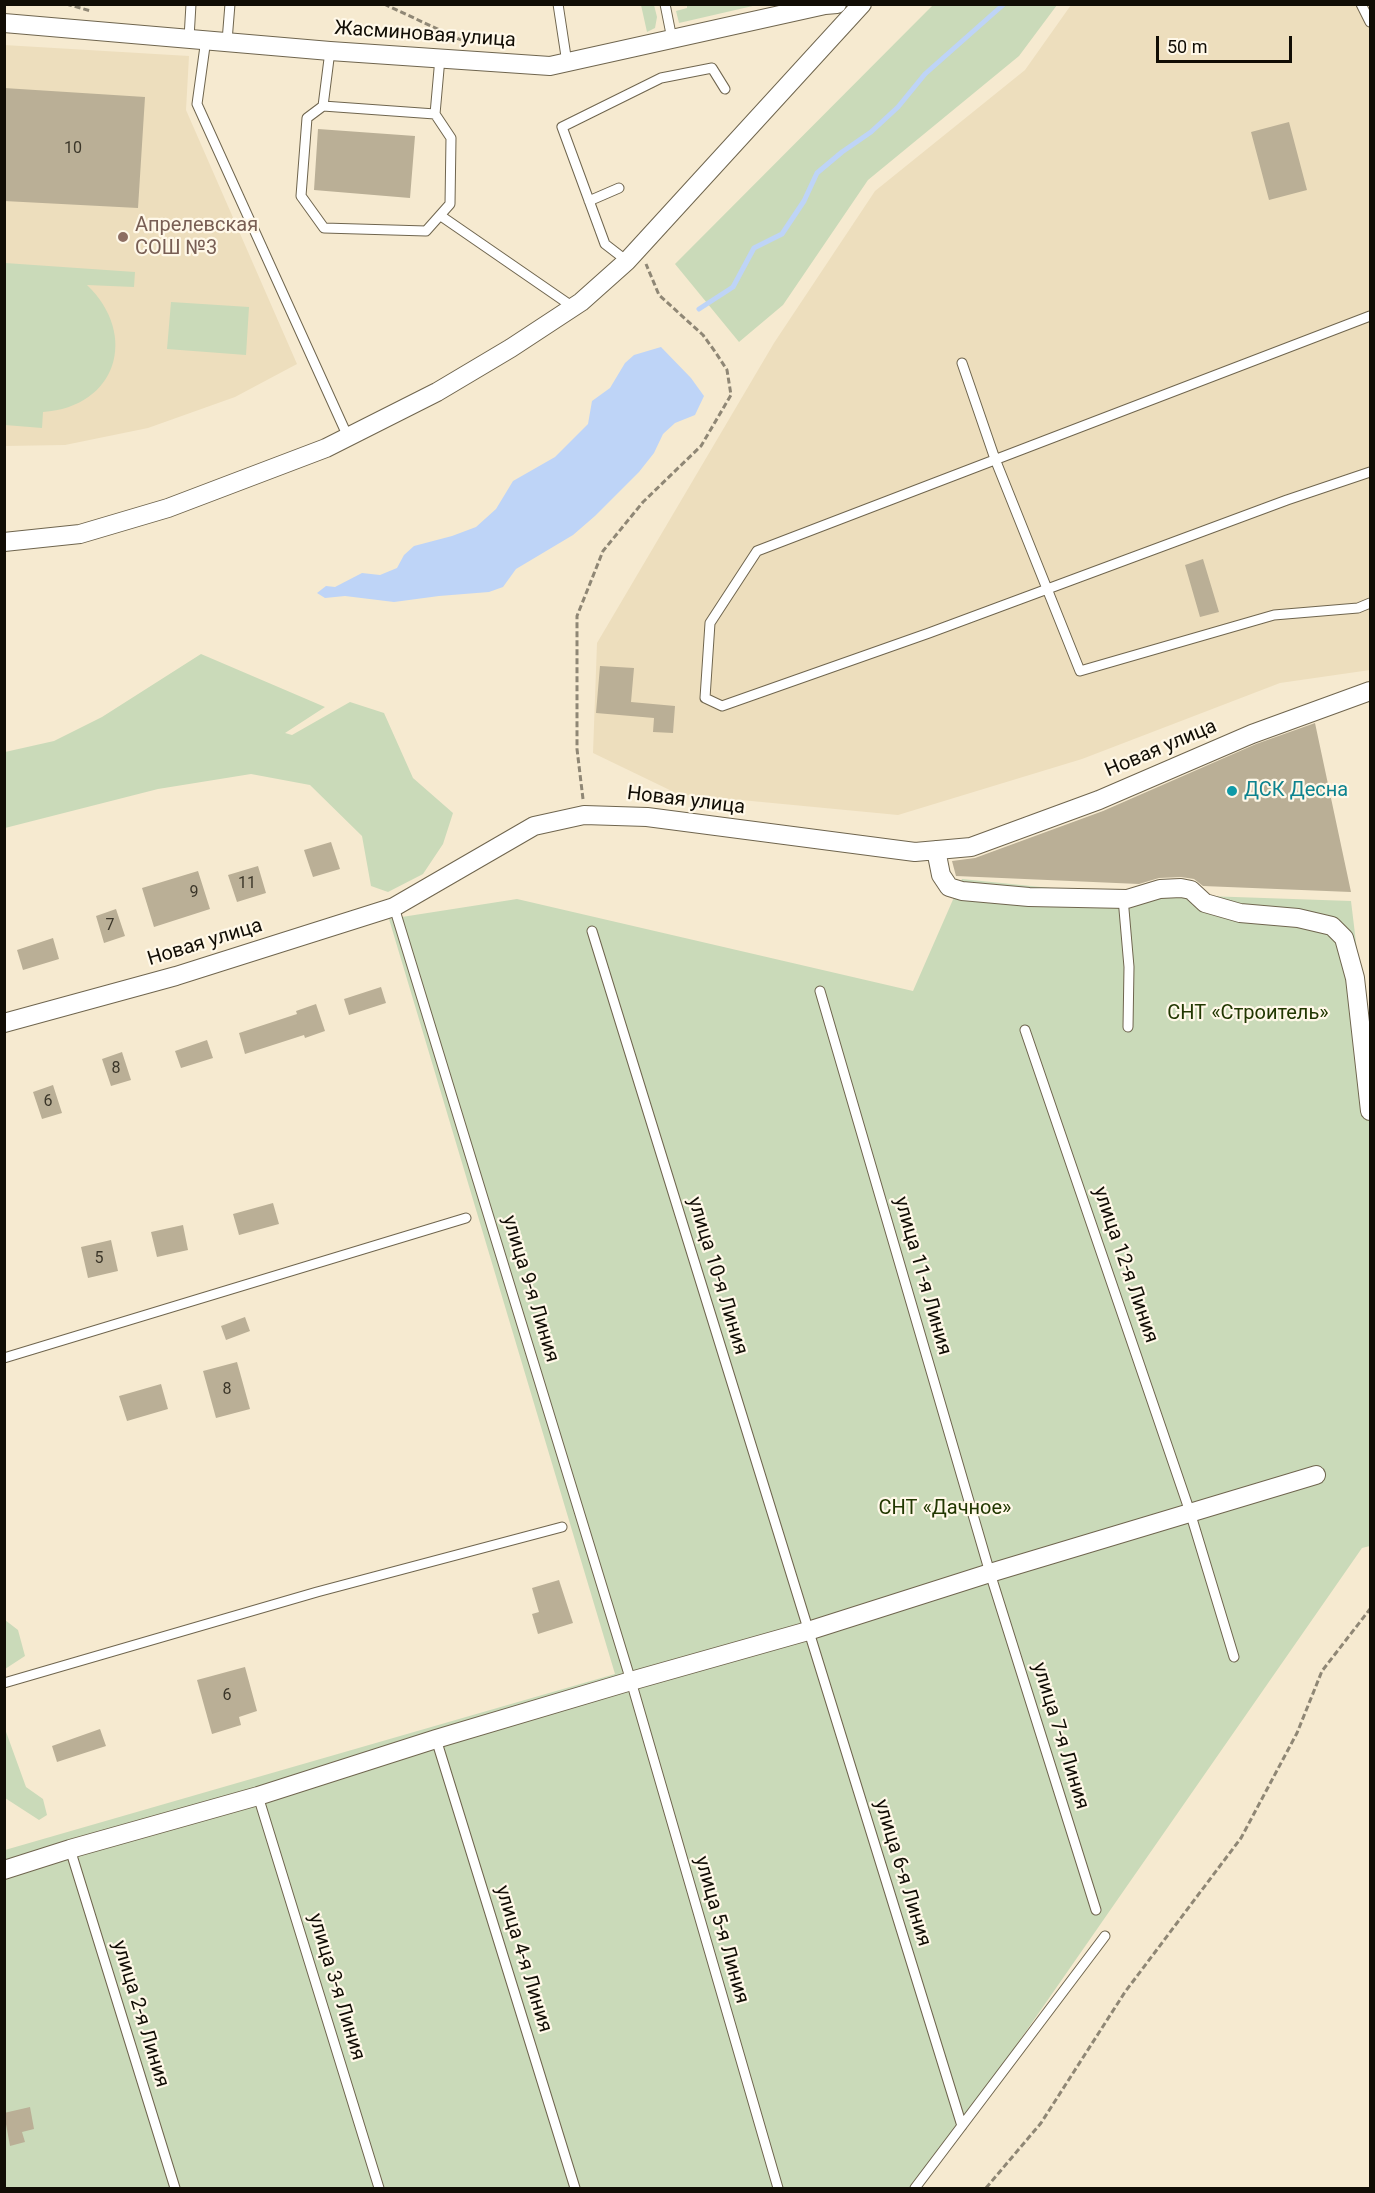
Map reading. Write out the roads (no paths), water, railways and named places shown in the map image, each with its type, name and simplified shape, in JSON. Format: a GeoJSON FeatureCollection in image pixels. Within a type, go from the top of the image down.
{"type":"FeatureCollection","features":[{"type":"Feature","properties":{"kind":"street","name":"Жасминовая улица"},"geometry":{"type":"LineString","coordinates":[[4,23],[330,51],[529,65],[567,63],[837,4]]}},
{"type":"Feature","properties":{"kind":"street"},"geometry":{"type":"LineString","coordinates":[[4,542],[80,534],[168,508],[326,448],[437,392],[511,348],[573,307],[632,255],[862,4]]}},
{"type":"Feature","properties":{"kind":"street","name":"Новая улица"},"geometry":{"type":"LineString","coordinates":[[4,1023],[176,976],[394,907],[534,826],[584,815],[647,817],[915,852],[971,847],[1099,800],[1252,734],[1371,690]]}},
{"type":"Feature","properties":{"kind":"street"},"geometry":{"type":"LineString","coordinates":[[936,850],[941,875],[949,887],[962,891],[1029,897],[1123,898],[1160,889],[1181,888],[1191,890],[1205,903],[1240,913],[1298,918],[1332,926],[1344,938],[1355,978],[1371,1111]]}},
{"type":"Feature","properties":{"kind":"street"},"geometry":{"type":"LineString","coordinates":[[4,1870],[258,1796],[436,1739],[631,1681],[808,1631],[990,1572],[1316,1475]]}},
{"type":"Feature","properties":{"kind":"lane"},"geometry":{"type":"LineString","coordinates":[[191,4],[197,38],[197,104],[348,437]]}},
{"type":"Feature","properties":{"kind":"lane"},"geometry":{"type":"LineString","coordinates":[[227,41],[230,4]]}},
{"type":"Feature","properties":{"kind":"lane"},"geometry":{"type":"LineString","coordinates":[[558,4],[567,63]]}},
{"type":"Feature","properties":{"kind":"lane"},"geometry":{"type":"LineString","coordinates":[[665,4],[672,39]]}},
{"type":"Feature","properties":{"kind":"lane"},"geometry":{"type":"LineString","coordinates":[[1361,4],[1371,22]]}},
{"type":"Feature","properties":{"kind":"lane"},"geometry":{"type":"LineString","coordinates":[[323,106],[330,51]]}},
{"type":"Feature","properties":{"kind":"lane"},"geometry":{"type":"LineString","coordinates":[[435,114],[323,106],[307,118],[301,196],[324,228],[426,231],[450,204],[451,138],[435,114],[440,58]]}},
{"type":"Feature","properties":{"kind":"lane"},"geometry":{"type":"LineString","coordinates":[[632,255],[605,244],[562,127],[661,78],[712,68],[725,89]]}},
{"type":"Feature","properties":{"kind":"lane"},"geometry":{"type":"LineString","coordinates":[[589,201],[619,188]]}},
{"type":"Feature","properties":{"kind":"lane"},"geometry":{"type":"LineString","coordinates":[[441,216],[573,307]]}},
{"type":"Feature","properties":{"kind":"lane"},"geometry":{"type":"LineString","coordinates":[[1371,316],[756,551],[710,623],[705,698],[722,706],[1287,500],[1371,472]]}},
{"type":"Feature","properties":{"kind":"lane"},"geometry":{"type":"LineString","coordinates":[[962,363],[995,459],[1080,671],[1274,615],[1358,608],[1371,603]]}},
{"type":"Feature","properties":{"kind":"lane"},"geometry":{"type":"LineString","coordinates":[[1123,898],[1129,967],[1128,1027]]}},
{"type":"Feature","properties":{"kind":"lane","name":"улица 9-я Линия"},"geometry":{"type":"LineString","coordinates":[[394,907],[631,1681]]}},
{"type":"Feature","properties":{"kind":"lane","name":"улица 10-я Линия"},"geometry":{"type":"LineString","coordinates":[[592,931],[808,1631]]}},
{"type":"Feature","properties":{"kind":"lane","name":"улица 11-я Линия"},"geometry":{"type":"LineString","coordinates":[[820,991],[990,1572]]}},
{"type":"Feature","properties":{"kind":"lane","name":"улица 12-я Линия"},"geometry":{"type":"LineString","coordinates":[[1025,1030],[1190,1512],[1234,1657]]}},
{"type":"Feature","properties":{"kind":"lane"},"geometry":{"type":"LineString","coordinates":[[4,1358],[466,1218]]}},
{"type":"Feature","properties":{"kind":"lane"},"geometry":{"type":"LineString","coordinates":[[4,1683],[306,1595],[562,1527]]}},
{"type":"Feature","properties":{"kind":"lane","name":"улица 7-я Линия"},"geometry":{"type":"LineString","coordinates":[[990,1572],[1096,1910]]}},
{"type":"Feature","properties":{"kind":"lane","name":"улица 6-я Линия"},"geometry":{"type":"LineString","coordinates":[[808,1631],[962,2126]]}},
{"type":"Feature","properties":{"kind":"lane","name":"улица 5-я Линия"},"geometry":{"type":"LineString","coordinates":[[631,1681],[778,2188]]}},
{"type":"Feature","properties":{"kind":"lane","name":"улица 4-я Линия"},"geometry":{"type":"LineString","coordinates":[[436,1739],[575,2188]]}},
{"type":"Feature","properties":{"kind":"lane","name":"улица 3-я Линия"},"geometry":{"type":"LineString","coordinates":[[258,1796],[379,2188]]}},
{"type":"Feature","properties":{"kind":"lane","name":"улица 2-я Линия"},"geometry":{"type":"LineString","coordinates":[[70,1849],[175,2188]]}},
{"type":"Feature","properties":{"kind":"lane"},"geometry":{"type":"LineString","coordinates":[[915,2188],[1105,1936]]}},
{"type":"Feature","properties":{"kind":"water"},"geometry":{"type":"Polygon","coordinates":[[[661,347],[691,378],[704,396],[695,415],[675,423],[663,434],[654,453],[639,472],[595,516],[573,535],[516,569],[503,587],[489,592],[394,602],[345,596],[325,598],[317,593],[326,586],[335,587],[362,573],[380,575],[397,568],[404,555],[414,546],[476,527],[496,509],[513,481],[555,457],[588,424],[592,401],[610,388],[625,363],[634,355],[661,347]]]}},
{"type":"Feature","properties":{"kind":"waterway"},"geometry":{"type":"LineString","coordinates":[[699,309],[733,287],[754,248],[782,234],[804,201],[817,173],[871,132],[898,107],[925,74],[1004,4]]}},
{"type":"Feature","properties":{"kind":"place","name":"Апрелевская СОШ №3"},"geometry":{"type":"Point","coordinates":[123,237]}},
{"type":"Feature","properties":{"kind":"place","name":"ДСК Десна"},"geometry":{"type":"Point","coordinates":[1232,791]}},
{"type":"Feature","properties":{"kind":"park label","name":"СНТ «Строитель»"},"geometry":{"type":"Point","coordinates":[1248,1014]}},
{"type":"Feature","properties":{"kind":"park label","name":"СНТ «Дачное»"},"geometry":{"type":"Point","coordinates":[945,1509]}}]}
